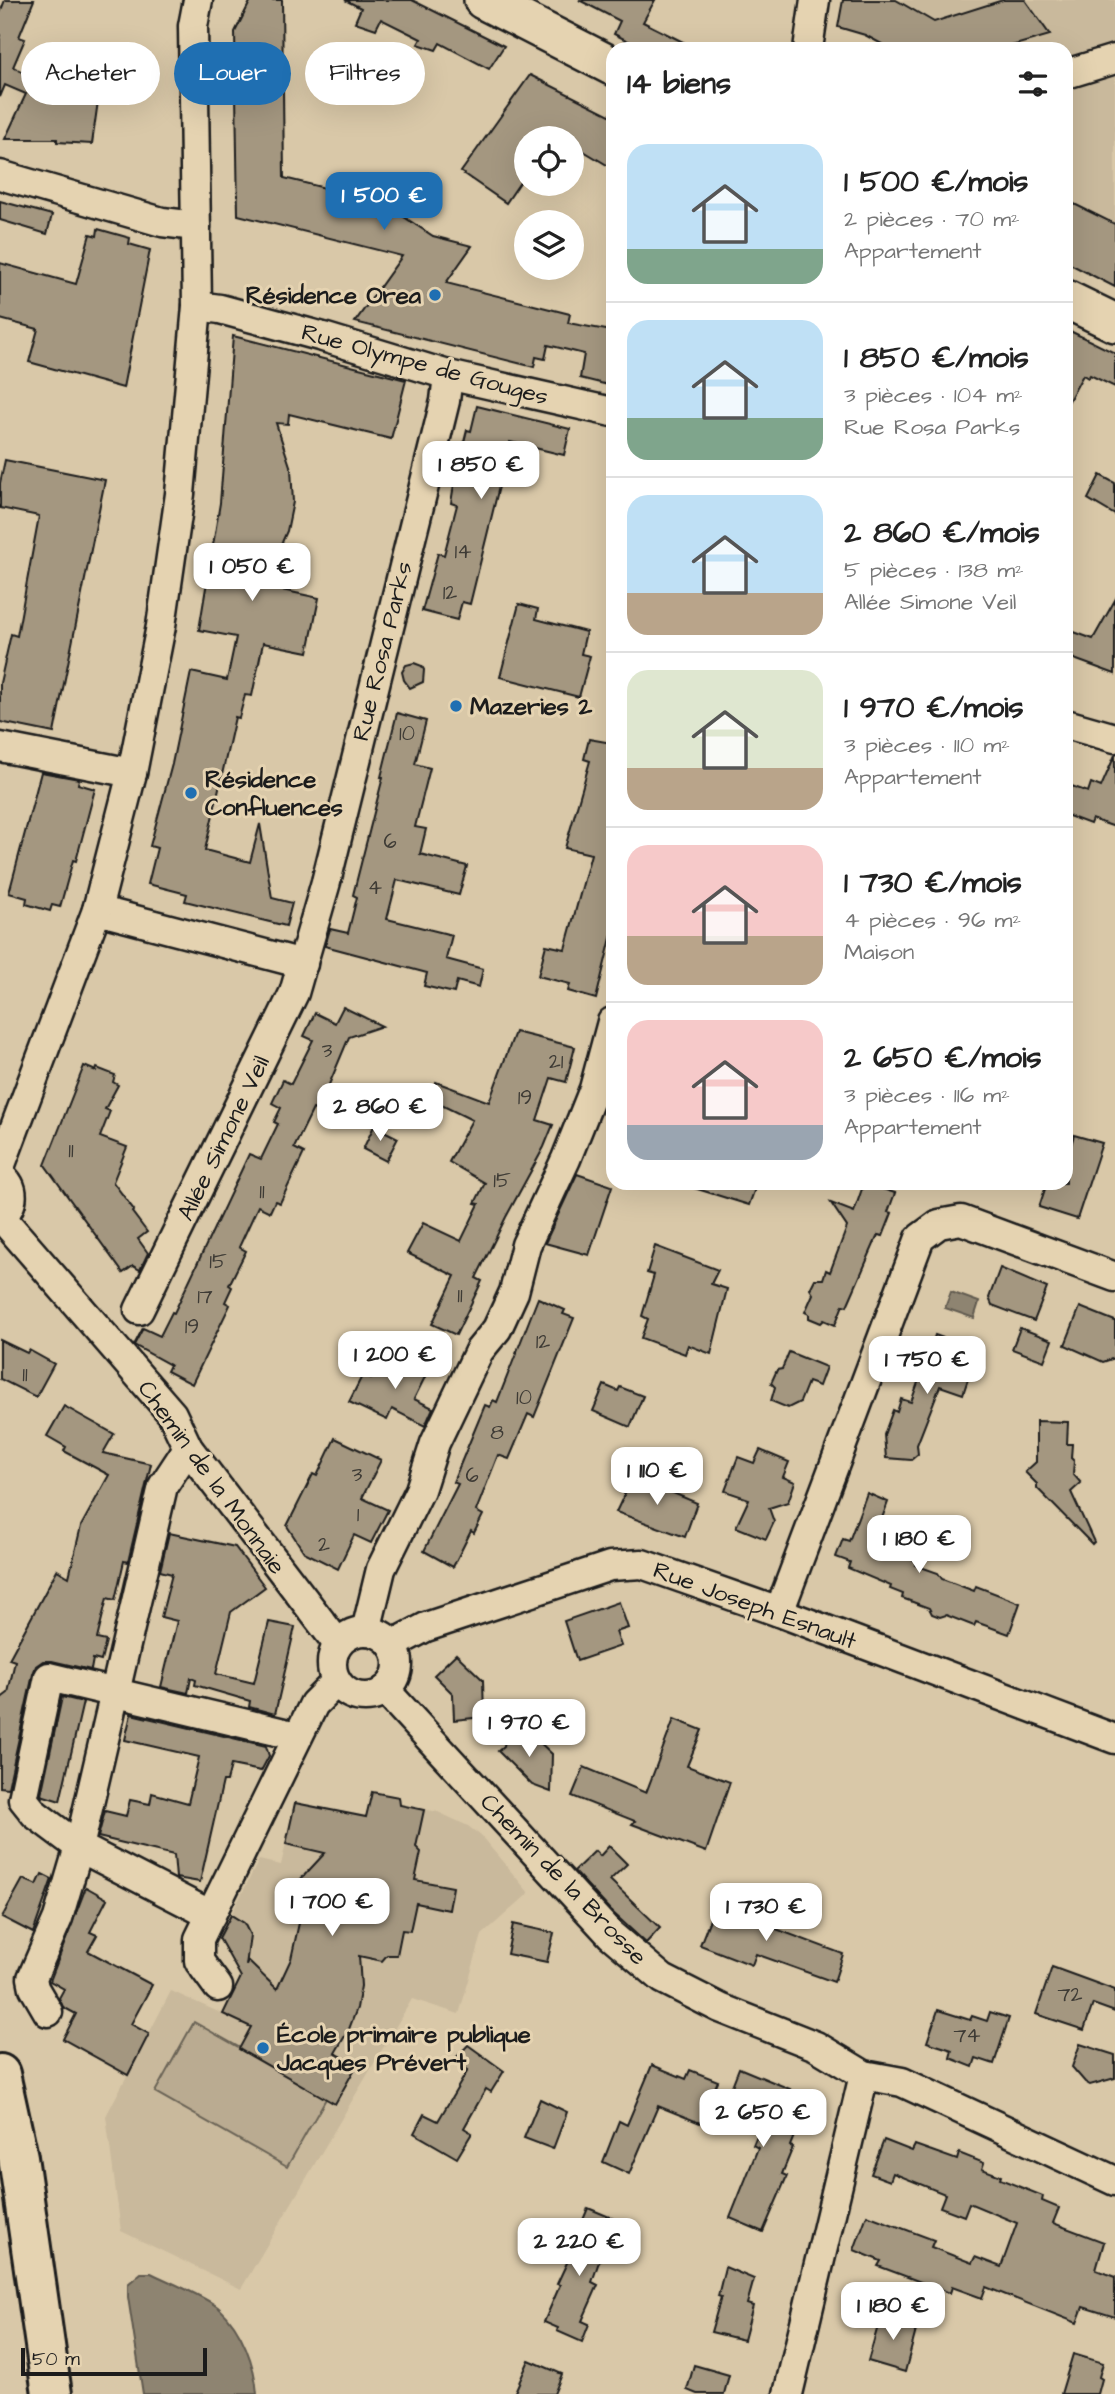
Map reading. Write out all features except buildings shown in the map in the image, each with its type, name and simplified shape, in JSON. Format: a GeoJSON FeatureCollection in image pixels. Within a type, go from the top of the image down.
{"type":"FeatureCollection","features":[{"type":"Feature","properties":{"kind":"highway"},"geometry":{"type":"LineString","coordinates":[[0,2074],[18,2157],[52,2394]]}},
{"type":"Feature","properties":{"kind":"main road"},"geometry":{"type":"LineString","coordinates":[[483,0],[606,63]]}},
{"type":"Feature","properties":{"kind":"main road"},"geometry":{"type":"LineString","coordinates":[[1073,302],[1115,323]]}},
{"type":"Feature","properties":{"kind":"street"},"geometry":{"type":"LineString","coordinates":[[0,1167],[97,910],[132,773],[161,626],[180,494],[197,306],[192,26],[198,0]]}},
{"type":"Feature","properties":{"kind":"street"},"geometry":{"type":"LineString","coordinates":[[809,42],[815,0]]}},
{"type":"Feature","properties":{"kind":"street"},"geometry":{"type":"LineString","coordinates":[[1073,72],[1115,59]]}},
{"type":"Feature","properties":{"kind":"street"},"geometry":{"type":"LineString","coordinates":[[0,175],[162,222],[196,226]]}},
{"type":"Feature","properties":{"kind":"street","name":"Rue Olympe de Gouges"},"geometry":{"type":"LineString","coordinates":[[197,306],[220,309],[284,326],[449,375],[606,411]]}},
{"type":"Feature","properties":{"kind":"street","name":"Rue Rosa Parks"},"geometry":{"type":"LineString","coordinates":[[303,964],[326,882],[445,401],[449,375]]}},
{"type":"Feature","properties":{"kind":"street"},"geometry":{"type":"LineString","coordinates":[[1073,726],[1115,738]]}},
{"type":"Feature","properties":{"kind":"street"},"geometry":{"type":"LineString","coordinates":[[0,747],[132,773]]}},
{"type":"Feature","properties":{"kind":"street"},"geometry":{"type":"LineString","coordinates":[[97,910],[303,964]]}},
{"type":"Feature","properties":{"kind":"street","name":"Allée Simone Veil"},"geometry":{"type":"LineString","coordinates":[[139,1310],[294,993],[303,964]]}},
{"type":"Feature","properties":{"kind":"street"},"geometry":{"type":"LineString","coordinates":[[366,1631],[381,1569],[420,1490],[435,1443],[479,1351],[497,1329],[514,1292],[526,1245],[566,1159],[594,1089],[606,1044]]}},
{"type":"Feature","properties":{"kind":"street"},"geometry":{"type":"LineString","coordinates":[[0,1175],[9,1183],[12,1198],[0,1218]]}},
{"type":"Feature","properties":{"kind":"street","name":"Chemin de la Monnaie"},"geometry":{"type":"LineString","coordinates":[[0,1218],[172,1414],[188,1448],[338,1644]]}},
{"type":"Feature","properties":{"kind":"street"},"geometry":{"type":"LineString","coordinates":[[779,1612],[920,1238],[939,1224],[961,1220],[1115,1277]]}},
{"type":"Feature","properties":{"kind":"street"},"geometry":{"type":"LineString","coordinates":[[48,2012],[34,1988],[32,1978],[58,1919],[79,1847],[163,1486],[188,1448]]}},
{"type":"Feature","properties":{"kind":"street","name":"Rue Joseph Esnault"},"geometry":{"type":"LineString","coordinates":[[392,1645],[426,1627],[610,1566],[642,1564],[779,1612],[1115,1739]]}},
{"type":"Feature","properties":{"kind":"street"},"geometry":{"type":"LineString","coordinates":[[366,1631],[376,1633],[392,1645],[398,1664],[392,1683],[385,1690],[365,1698],[353,1696],[343,1690],[336,1682],[331,1662],[338,1644],[355,1632],[366,1631]]}},
{"type":"Feature","properties":{"kind":"street"},"geometry":{"type":"LineString","coordinates":[[211,1915],[79,1847],[35,1814],[23,1799],[49,1677],[297,1736]]}},
{"type":"Feature","properties":{"kind":"street"},"geometry":{"type":"LineString","coordinates":[[218,1987],[199,1961],[199,1939],[314,1704],[336,1682]]}},
{"type":"Feature","properties":{"kind":"street","name":"Chemin de la Brosse"},"geometry":{"type":"LineString","coordinates":[[385,1690],[611,1935],[663,1979],[720,2007],[816,2046],[864,2075],[902,2082],[1115,2181]]}},
{"type":"Feature","properties":{"kind":"street"},"geometry":{"type":"LineString","coordinates":[[788,2394],[864,2075]]}},
{"type":"Feature","properties":{"kind":"shaded area"},"geometry":{"type":"Polygon","coordinates":[[[842,0],[1115,0],[1115,224],[1073,203],[1073,42],[878,42],[838,27],[842,0]]]}},
{"type":"Feature","properties":{"kind":"shaded area"},"geometry":{"type":"Polygon","coordinates":[[[951,1292],[979,1302],[974,1318],[945,1308],[951,1292]]]}},
{"type":"Feature","properties":{"kind":"shaded area","name":"École primaire publique Jacques Prévert"},"geometry":{"type":"Polygon","coordinates":[[[373,1792],[397,1797],[399,1804],[438,1812],[468,1826],[481,1836],[529,1893],[482,1935],[459,2014],[412,1999],[241,2289],[121,2231],[106,2116],[171,1991],[223,2014],[241,1977],[219,1938],[259,1860],[281,1865],[295,1803],[366,1817],[373,1792]]]}},
{"type":"Feature","properties":{"kind":"shaded area"},"geometry":{"type":"Polygon","coordinates":[[[194,2022],[327,2097],[287,2167],[155,2092],[194,2022]]]}},
{"type":"Feature","properties":{"kind":"shaded area"},"geometry":{"type":"Polygon","coordinates":[[[141,2273],[151,2273],[198,2295],[228,2317],[246,2348],[257,2394],[143,2394],[128,2297],[128,2284],[141,2273]]]}},
{"type":"Feature","properties":{"kind":"place","name":"Résidence Orea"},"geometry":{"type":"Point","coordinates":[435,295]}},
{"type":"Feature","properties":{"kind":"place","name":"Mazeries 2"},"geometry":{"type":"Point","coordinates":[456,706]}},
{"type":"Feature","properties":{"kind":"place","name":"Résidence Confluences"},"geometry":{"type":"Point","coordinates":[191,793]}},
{"type":"Feature","properties":{"kind":"place","name":"École primaire publique Jacques Prévert"},"geometry":{"type":"Point","coordinates":[263,2048]}}]}
